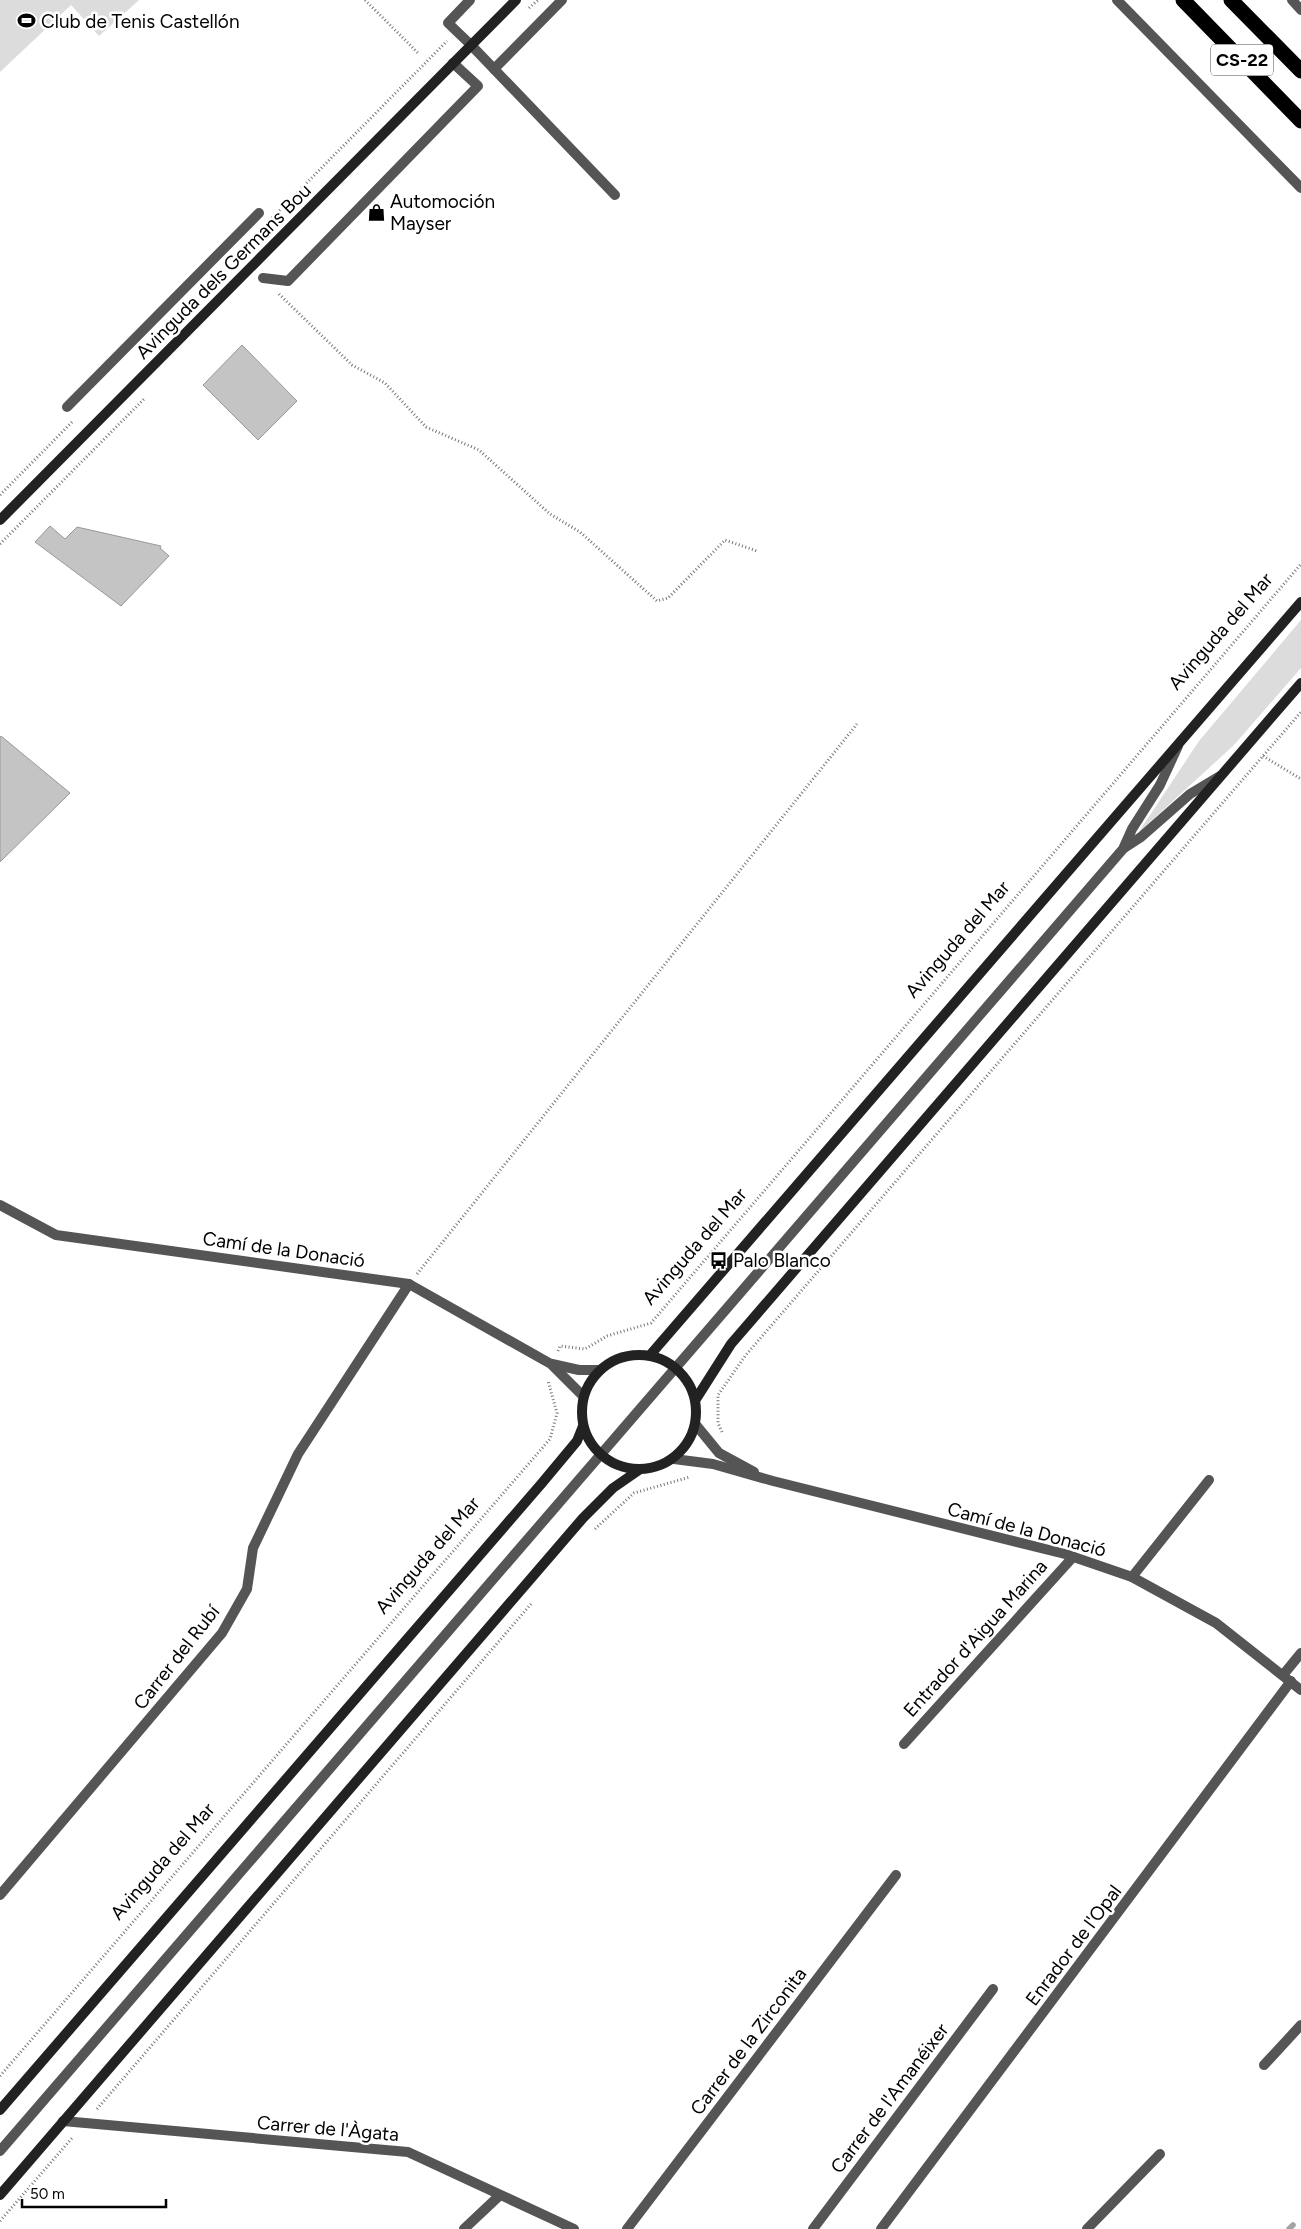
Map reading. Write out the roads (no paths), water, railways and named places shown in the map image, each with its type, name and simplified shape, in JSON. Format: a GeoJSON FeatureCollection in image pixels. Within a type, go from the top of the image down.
{"type":"FeatureCollection","features":[{"type":"Feature","properties":{"kind":"highway","name":"CS-22"},"geometry":{"type":"LineString","coordinates":[[1183,0],[1301,120]]}},
{"type":"Feature","properties":{"kind":"highway","name":"CS-22"},"geometry":{"type":"LineString","coordinates":[[1231,0],[1301,71]]}},
{"type":"Feature","properties":{"kind":"main road","name":"Avinguda dels Germans Bou"},"geometry":{"type":"LineString","coordinates":[[0,520],[516,0]]}},
{"type":"Feature","properties":{"kind":"main road","name":"Avinguda del Mar"},"geometry":{"type":"LineString","coordinates":[[651,1354],[1301,602]]}},
{"type":"Feature","properties":{"kind":"main road","name":"Avinguda del Mar"},"geometry":{"type":"LineString","coordinates":[[696,1399],[731,1344],[1301,682]]}},
{"type":"Feature","properties":{"kind":"main road"},"geometry":{"type":"LineString","coordinates":[[0,2110],[577,1441],[583,1426],[583,1396],[589,1382],[598,1370],[622,1356],[651,1354],[676,1368],[696,1399],[696,1424],[688,1444],[674,1459],[640,1470],[613,1488],[583,1518],[0,2194]]}},
{"type":"Feature","properties":{"kind":"main road"},"geometry":{"type":"LineString","coordinates":[[583,1426],[590,1443],[600,1456],[619,1465],[640,1470]]}},
{"type":"Feature","properties":{"kind":"street"},"geometry":{"type":"LineString","coordinates":[[470,0],[448,23],[615,195]]}},
{"type":"Feature","properties":{"kind":"street"},"geometry":{"type":"LineString","coordinates":[[494,69],[562,0]]}},
{"type":"Feature","properties":{"kind":"street"},"geometry":{"type":"LineString","coordinates":[[1117,0],[1301,188]]}},
{"type":"Feature","properties":{"kind":"street"},"geometry":{"type":"LineString","coordinates":[[1292,0],[1301,10]]}},
{"type":"Feature","properties":{"kind":"street"},"geometry":{"type":"LineString","coordinates":[[263,278],[288,281],[478,86],[453,63]]}},
{"type":"Feature","properties":{"kind":"street"},"geometry":{"type":"LineString","coordinates":[[68,407],[259,213]]}},
{"type":"Feature","properties":{"kind":"street","name":"Avinguda del Mar"},"geometry":{"type":"LineString","coordinates":[[0,2151],[1123,849],[1132,830],[1160,785],[1181,742]]}},
{"type":"Feature","properties":{"kind":"street","name":"Avinguda del Mar"},"geometry":{"type":"LineString","coordinates":[[1123,849],[1141,837],[1190,794],[1220,775]]}},
{"type":"Feature","properties":{"kind":"street","name":"Camí de la Donació"},"geometry":{"type":"LineString","coordinates":[[0,1205],[56,1235],[409,1284],[551,1364],[583,1396]]}},
{"type":"Feature","properties":{"kind":"street","name":"Carrer del Rubí"},"geometry":{"type":"LineString","coordinates":[[0,1895],[222,1633],[247,1589],[253,1548],[298,1454],[409,1284]]}},
{"type":"Feature","properties":{"kind":"street","name":"Camí de la Donació"},"geometry":{"type":"LineString","coordinates":[[551,1364],[579,1370],[598,1370]]}},
{"type":"Feature","properties":{"kind":"street","name":"Camí de la Donació"},"geometry":{"type":"LineString","coordinates":[[696,1424],[719,1453],[773,1482]]}},
{"type":"Feature","properties":{"kind":"street","name":"Camí de la Donació"},"geometry":{"type":"LineString","coordinates":[[674,1459],[713,1464],[773,1482],[1073,1556],[1132,1577],[1216,1623],[1301,1690]]}},
{"type":"Feature","properties":{"kind":"street"},"geometry":{"type":"LineString","coordinates":[[1132,1577],[1209,1480]]}},
{"type":"Feature","properties":{"kind":"street","name":"Entrador d'Aigua Marina"},"geometry":{"type":"LineString","coordinates":[[904,1744],[1073,1556]]}},
{"type":"Feature","properties":{"kind":"street","name":"Enrador de l'Opal"},"geometry":{"type":"LineString","coordinates":[[881,2229],[1287,1678],[1301,1653]]}},
{"type":"Feature","properties":{"kind":"street","name":"Carrer de la Zirconita"},"geometry":{"type":"LineString","coordinates":[[627,2229],[896,1875]]}},
{"type":"Feature","properties":{"kind":"street","name":"Carrer de l'Amanéixer"},"geometry":{"type":"LineString","coordinates":[[813,2229],[993,1989]]}},
{"type":"Feature","properties":{"kind":"street"},"geometry":{"type":"LineString","coordinates":[[1264,2065],[1301,2025]]}},
{"type":"Feature","properties":{"kind":"street","name":"Carrer de l'Àgata"},"geometry":{"type":"LineString","coordinates":[[63,2121],[408,2152],[499,2196],[523,2204],[574,2229]]}},
{"type":"Feature","properties":{"kind":"street"},"geometry":{"type":"LineString","coordinates":[[1087,2229],[1160,2154]]}},
{"type":"Feature","properties":{"kind":"street"},"geometry":{"type":"LineString","coordinates":[[464,2229],[499,2196]]}},
{"type":"Feature","properties":{"kind":"waterway"},"geometry":{"type":"LineString","coordinates":[[1289,2229],[1293,2225]]}},
{"type":"Feature","properties":{"kind":"place","name":"Club de Tenis Castellón"},"geometry":{"type":"Point","coordinates":[27,21]}},
{"type":"Feature","properties":{"kind":"place","name":"Automoción Mayser"},"geometry":{"type":"Point","coordinates":[376,212]}},
{"type":"Feature","properties":{"kind":"place","name":"Palo Blanco"},"geometry":{"type":"Point","coordinates":[719,1260]}}]}
